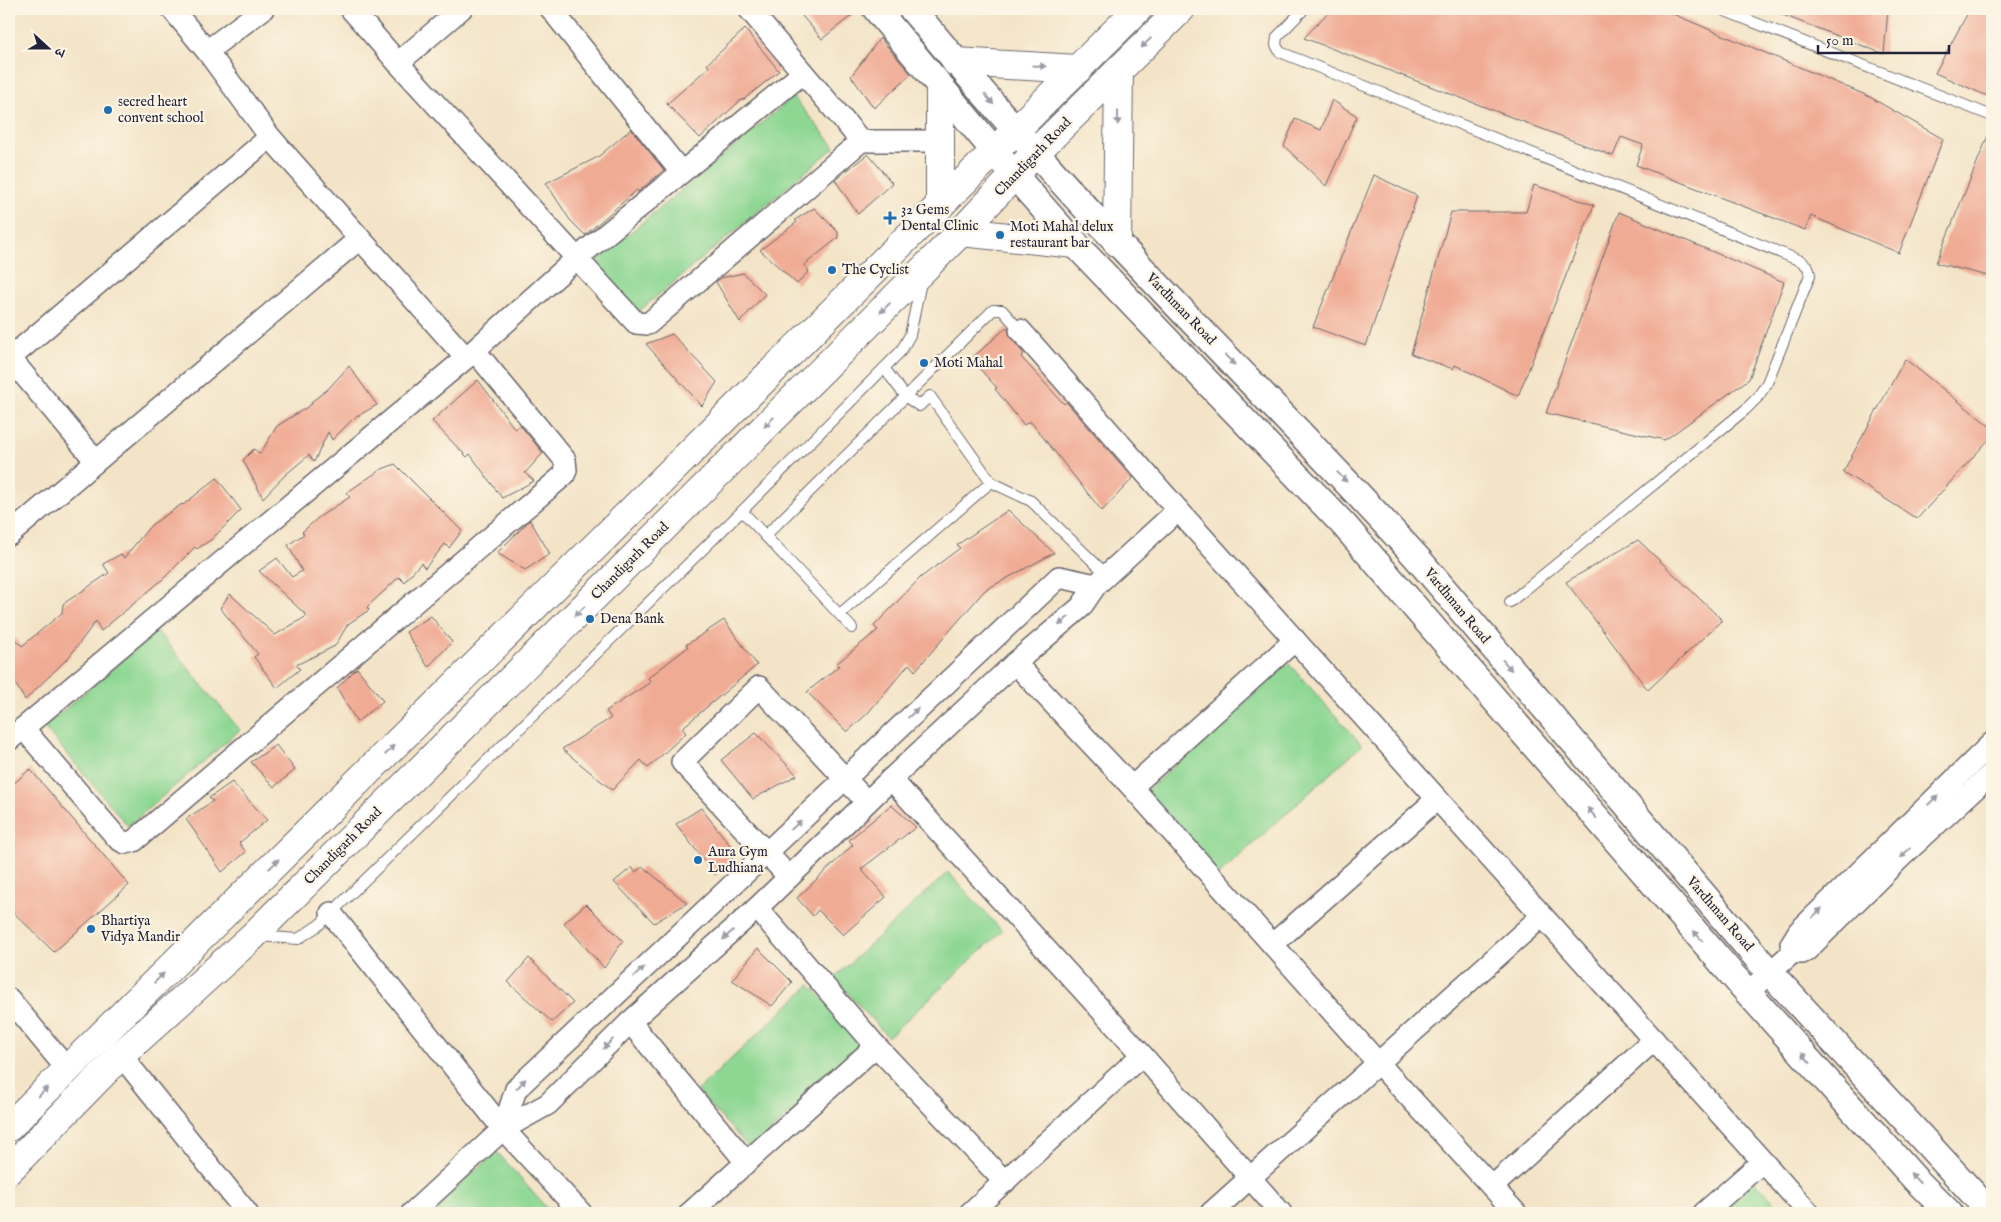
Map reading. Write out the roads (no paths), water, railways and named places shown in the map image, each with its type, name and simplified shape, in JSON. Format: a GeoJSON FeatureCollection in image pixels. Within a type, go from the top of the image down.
{"type":"FeatureCollection","features":[{"type":"Feature","properties":{"kind":"main road"},"geometry":{"type":"LineString","coordinates":[[9,1127],[1138,9]]}},
{"type":"Feature","properties":{"kind":"main road","name":"Chandigarh Road"},"geometry":{"type":"LineString","coordinates":[[9,1170],[121,1055],[252,936],[961,232],[1035,153],[1181,9]]}},
{"type":"Feature","properties":{"kind":"main road"},"geometry":{"type":"LineString","coordinates":[[956,62],[1078,69]]}},
{"type":"Feature","properties":{"kind":"main road"},"geometry":{"type":"LineString","coordinates":[[1117,242],[1119,69]]}},
{"type":"Feature","properties":{"kind":"main road"},"geometry":{"type":"LineString","coordinates":[[940,87],[940,206]]}},
{"type":"Feature","properties":{"kind":"main road"},"geometry":{"type":"LineString","coordinates":[[961,232],[1075,244]]}},
{"type":"Feature","properties":{"kind":"street"},"geometry":{"type":"LineString","coordinates":[[172,9],[207,51],[270,136],[359,238],[470,355],[565,460],[566,470],[564,475],[134,842],[126,843],[118,839],[16,734],[470,355],[577,258],[803,73]]}},
{"type":"Feature","properties":{"kind":"street"},"geometry":{"type":"LineString","coordinates":[[207,51],[263,9]]}},
{"type":"Feature","properties":{"kind":"street"},"geometry":{"type":"LineString","coordinates":[[351,9],[636,323],[648,324],[861,141],[941,141]]}},
{"type":"Feature","properties":{"kind":"street"},"geometry":{"type":"LineString","coordinates":[[398,63],[461,9]]}},
{"type":"Feature","properties":{"kind":"street"},"geometry":{"type":"LineString","coordinates":[[551,9],[682,172]]}},
{"type":"Feature","properties":{"kind":"street"},"geometry":{"type":"LineString","coordinates":[[749,9],[861,141]]}},
{"type":"Feature","properties":{"kind":"street"},"geometry":{"type":"LineString","coordinates":[[876,9],[1014,176],[1075,244],[1344,525],[1747,993],[1915,1179],[1949,1213]]}},
{"type":"Feature","properties":{"kind":"street","name":"Vardhman Road"},"geometry":{"type":"LineString","coordinates":[[912,9],[1035,153],[1117,242],[1366,501],[1418,559],[1770,972],[1991,1213]]}},
{"type":"Feature","properties":{"kind":"street"},"geometry":{"type":"LineString","coordinates":[[95,460],[9,359],[270,136]]}},
{"type":"Feature","properties":{"kind":"street"},"geometry":{"type":"LineString","coordinates":[[9,535],[95,460],[359,238]]}},
{"type":"Feature","properties":{"kind":"street"},"geometry":{"type":"LineString","coordinates":[[1020,330],[1178,510],[1809,1213]]}},
{"type":"Feature","properties":{"kind":"street"},"geometry":{"type":"LineString","coordinates":[[412,1213],[503,1129],[548,1104],[630,1022],[757,908],[866,802],[1015,663],[1081,606],[1101,580],[1178,510]]}},
{"type":"Feature","properties":{"kind":"street"},"geometry":{"type":"LineString","coordinates":[[503,1129],[516,1089],[1059,577],[1101,580]]}},
{"type":"Feature","properties":{"kind":"street"},"geometry":{"type":"LineString","coordinates":[[1132,787],[1295,640]]}},
{"type":"Feature","properties":{"kind":"street"},"geometry":{"type":"LineString","coordinates":[[1015,663],[1132,787],[1379,1064],[1516,1213]]}},
{"type":"Feature","properties":{"kind":"street"},"geometry":{"type":"LineString","coordinates":[[789,877],[682,762],[758,688],[866,802]]}},
{"type":"Feature","properties":{"kind":"street"},"geometry":{"type":"LineString","coordinates":[[1793,952],[1791,944],[1799,930],[1992,743]]}},
{"type":"Feature","properties":{"kind":"street"},"geometry":{"type":"LineString","coordinates":[[1747,993],[1793,952],[1802,953],[1806,951],[1901,857],[1992,773]]}},
{"type":"Feature","properties":{"kind":"street"},"geometry":{"type":"LineString","coordinates":[[891,779],[1142,1055],[1281,1213]]}},
{"type":"Feature","properties":{"kind":"street"},"geometry":{"type":"LineString","coordinates":[[1273,944],[1437,799]]}},
{"type":"Feature","properties":{"kind":"street"},"geometry":{"type":"LineString","coordinates":[[757,908],[876,1046],[1005,1182]]}},
{"type":"Feature","properties":{"kind":"street"},"geometry":{"type":"LineString","coordinates":[[331,913],[503,1129],[581,1213]]}},
{"type":"Feature","properties":{"kind":"street"},"geometry":{"type":"LineString","coordinates":[[1211,1213],[1542,916]]}},
{"type":"Feature","properties":{"kind":"street"},"geometry":{"type":"LineString","coordinates":[[9,999],[67,1069]]}},
{"type":"Feature","properties":{"kind":"street"},"geometry":{"type":"LineString","coordinates":[[630,1022],[746,1162]]}},
{"type":"Feature","properties":{"kind":"street"},"geometry":{"type":"LineString","coordinates":[[1492,1186],[1654,1040]]}},
{"type":"Feature","properties":{"kind":"street"},"geometry":{"type":"LineString","coordinates":[[690,1213],[876,1046]]}},
{"type":"Feature","properties":{"kind":"street"},"geometry":{"type":"LineString","coordinates":[[121,1055],[247,1213]]}},
{"type":"Feature","properties":{"kind":"street"},"geometry":{"type":"LineString","coordinates":[[970,1213],[1142,1055]]}},
{"type":"Feature","properties":{"kind":"street"},"geometry":{"type":"LineString","coordinates":[[1704,1213],[1762,1162]]}},
{"type":"Feature","properties":{"kind":"lane"},"geometry":{"type":"LineString","coordinates":[[1304,9],[1278,38],[1276,44],[1280,52],[1792,258],[1808,267],[1810,275],[1767,383],[1758,397],[1510,602]]}},
{"type":"Feature","properties":{"kind":"lane"},"geometry":{"type":"LineString","coordinates":[[1720,9],[1992,116]]}},
{"type":"Feature","properties":{"kind":"lane"},"geometry":{"type":"LineString","coordinates":[[252,936],[298,939],[331,913],[742,511],[907,343],[923,269]]}},
{"type":"Feature","properties":{"kind":"lane"},"geometry":{"type":"LineString","coordinates":[[765,536],[993,310],[1002,310],[1020,330]]}},
{"type":"Feature","properties":{"kind":"lane"},"geometry":{"type":"LineString","coordinates":[[884,368],[906,396],[919,406],[930,396],[991,482],[1031,501],[1101,580]]}},
{"type":"Feature","properties":{"kind":"lane"},"geometry":{"type":"LineString","coordinates":[[840,614],[991,482]]}},
{"type":"Feature","properties":{"kind":"lane"},"geometry":{"type":"LineString","coordinates":[[742,511],[852,628]]}},
{"type":"Feature","properties":{"kind":"place","name":"secred heart convent school"},"geometry":{"type":"Point","coordinates":[108,110]}},
{"type":"Feature","properties":{"kind":"place","name":"32 Gems Dental Clinic"},"geometry":{"type":"Point","coordinates":[890,218]}},
{"type":"Feature","properties":{"kind":"place","name":"Moti Mahal delux restaurant bar"},"geometry":{"type":"Point","coordinates":[1000,235]}},
{"type":"Feature","properties":{"kind":"place","name":"The Cyclist"},"geometry":{"type":"Point","coordinates":[832,270]}},
{"type":"Feature","properties":{"kind":"place","name":"Moti Mahal"},"geometry":{"type":"Point","coordinates":[924,363]}},
{"type":"Feature","properties":{"kind":"place","name":"Dena Bank"},"geometry":{"type":"Point","coordinates":[590,619]}},
{"type":"Feature","properties":{"kind":"place","name":"Aura Gym Ludhiana"},"geometry":{"type":"Point","coordinates":[698,860]}},
{"type":"Feature","properties":{"kind":"place","name":"Bhartiya Vidya Mandir"},"geometry":{"type":"Point","coordinates":[91,929]}}]}
